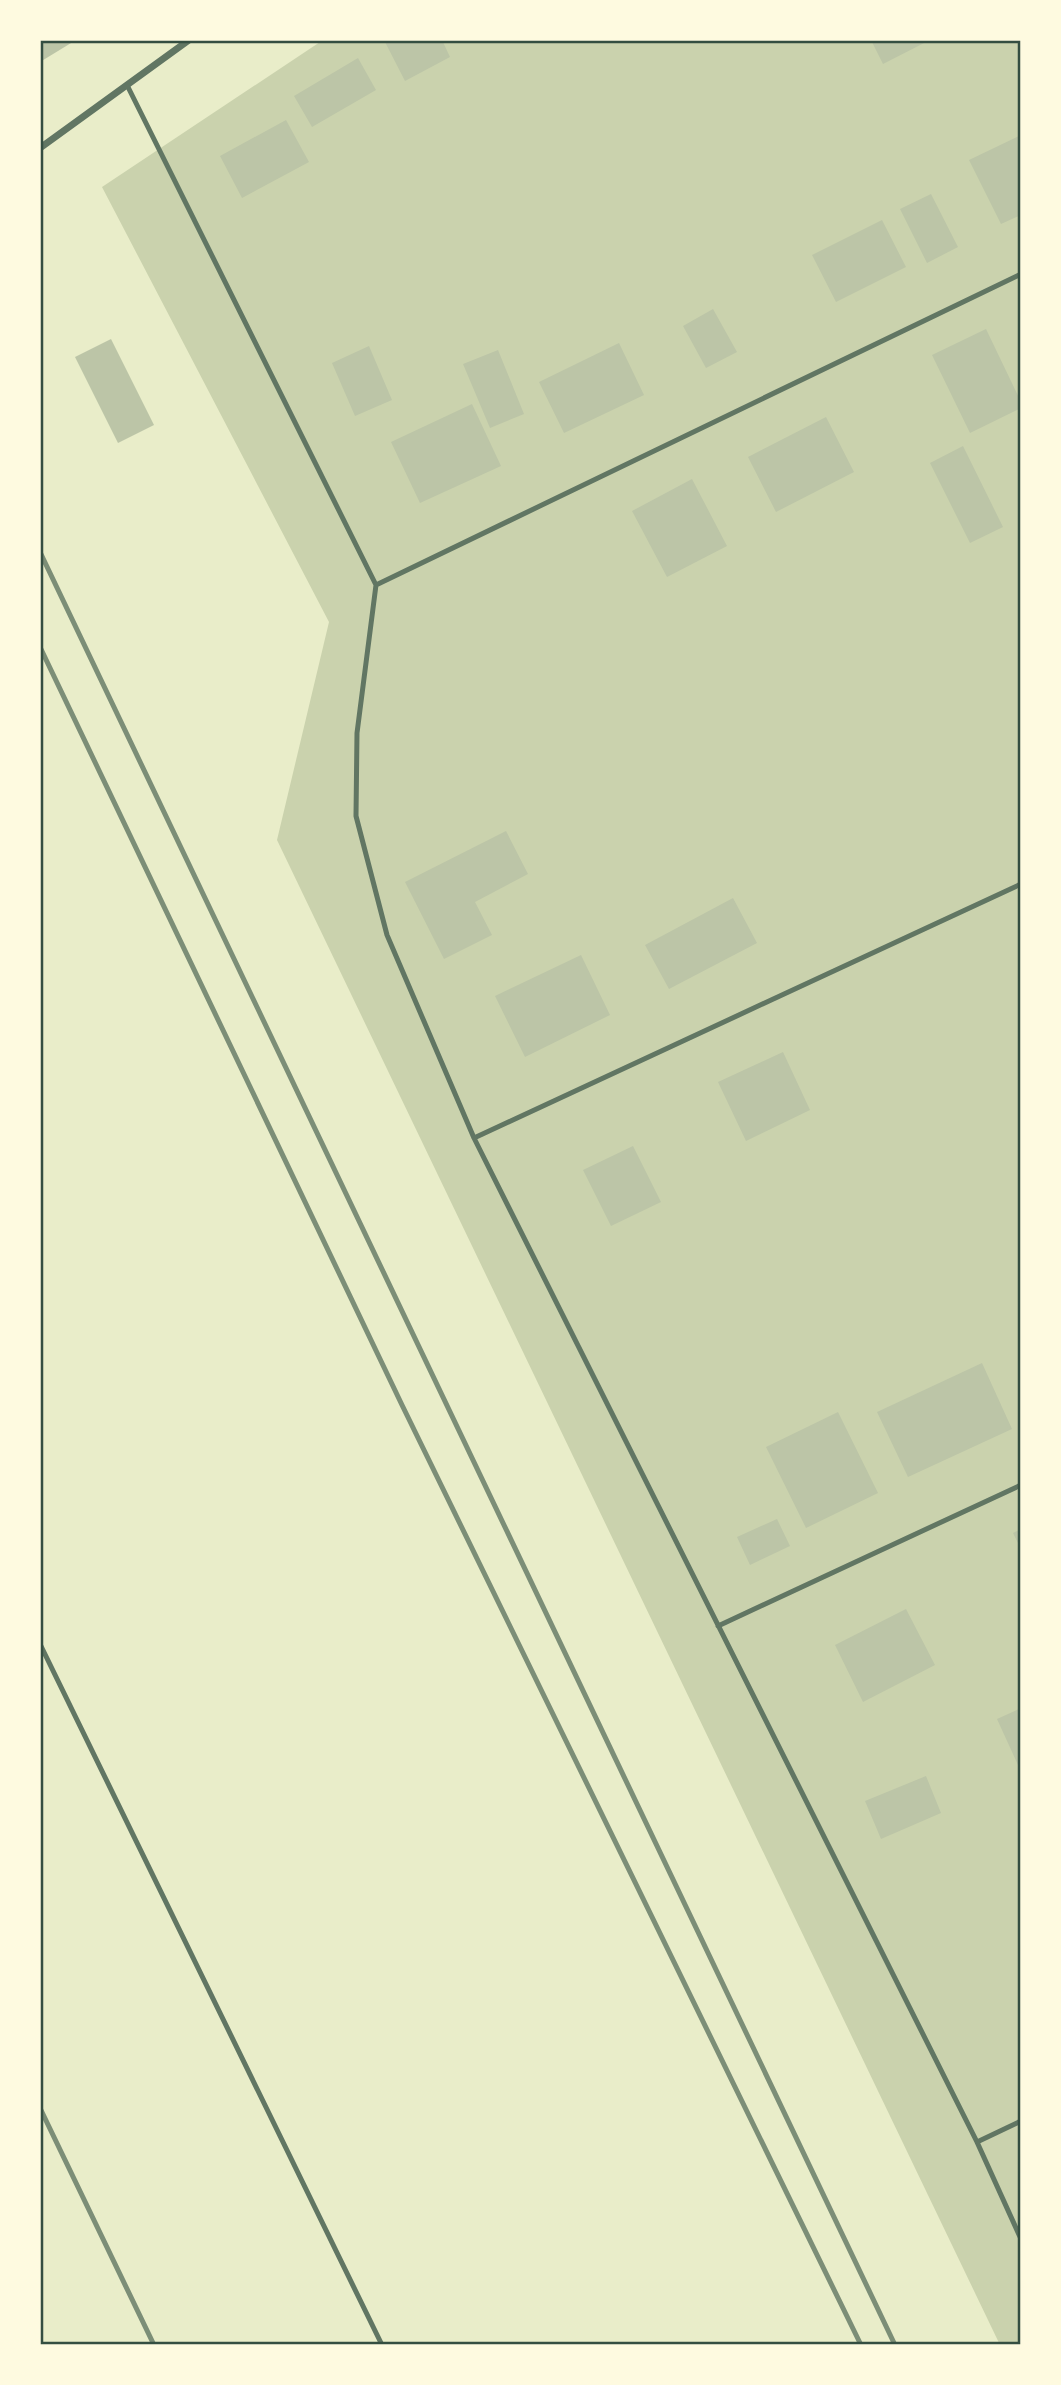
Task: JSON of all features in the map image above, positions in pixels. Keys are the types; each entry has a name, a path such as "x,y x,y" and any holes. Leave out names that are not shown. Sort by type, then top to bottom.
{"street":[{"path":"40,148 190,40"}],"lane":[{"path":"127,85 376,585 357,733 356,816 387,935 474,1138 978,2142 1021,2239"},
{"path":"376,585 1021,274"},
{"path":"474,1138 1021,884"},
{"path":"718,1626 1021,1485"},
{"path":"40,1644 382,2345"},
{"path":"978,2142 1021,2121"}],"green space":[{"path":"323,40 1021,40 1021,2345 1000,2345 277,840 329,622 102,187"}],"building":[{"path":"40,40 76,40 40,62"},
{"path":"442,40 450,57 405,81 385,42"},
{"path":"871,40 930,40 883,64"},
{"path":"358,58 376,90 312,127 294,96"},
{"path":"286,120 309,162 242,198 220,156"},
{"path":"1021,135 1021,215 1001,224 969,160"},
{"path":"931,194 958,247 927,263 900,209"},
{"path":"882,220 906,267 836,302 812,255"},
{"path":"713,309 737,352 706,368 683,326"},
{"path":"986,329 1021,402 1021,408 970,433 932,355"},
{"path":"111,339 154,425 118,443 75,357"},
{"path":"619,343 644,395 564,433 539,382"},
{"path":"369,346 392,400 355,416 332,363"},
{"path":"498,350 524,414 490,428 463,364"},
{"path":"472,404 501,466 420,503 391,442"},
{"path":"826,417 854,472 776,512 748,457"},
{"path":"963,446 1003,527 970,543 930,463"},
{"path":"692,479 727,546 667,577 632,511"},
{"path":"506,831 528,874 475,902 492,935 444,959 405,882"},
{"path":"733,898 757,943 669,989 645,945"},
{"path":"581,955 610,1015 525,1057 495,996"},
{"path":"783,1052 810,1110 746,1141 718,1082"},
{"path":"633,1146 661,1202 611,1226 583,1170"},
{"path":"982,1363 1012,1429 908,1477 877,1412"},
{"path":"838,1412 878,1493 806,1528 766,1447"},
{"path":"777,1519 790,1546 750,1565 737,1537"},
{"path":"1021,1529 1021,1549 1013,1533"},
{"path":"906,1609 935,1665 863,1702 835,1645"},
{"path":"1021,1708 1021,1764 1018,1765 997,1719"},
{"path":"926,1776 941,1813 881,1839 865,1801"}],"railway":[{"path":"40,552 895,2345"},
{"path":"40,647 402,1405 861,2345"},
{"path":"40,2108 154,2345"}]}
